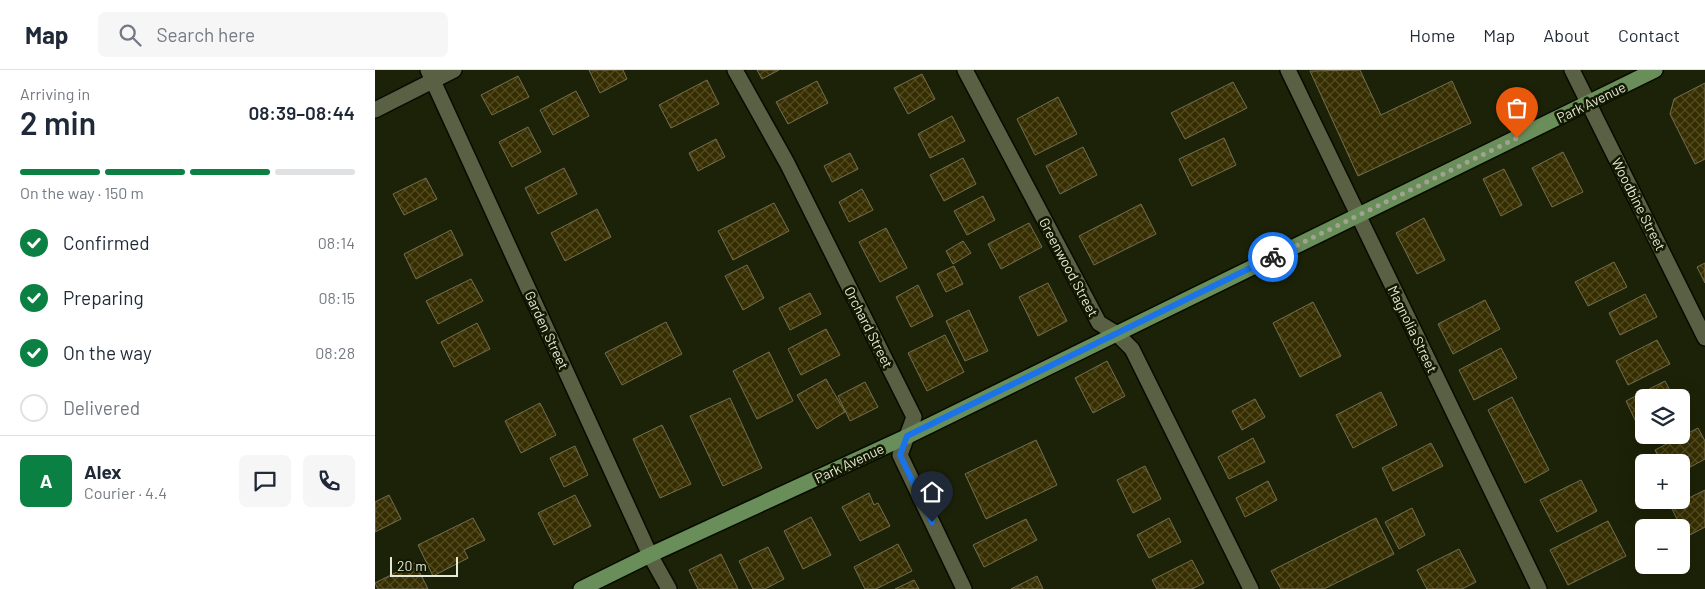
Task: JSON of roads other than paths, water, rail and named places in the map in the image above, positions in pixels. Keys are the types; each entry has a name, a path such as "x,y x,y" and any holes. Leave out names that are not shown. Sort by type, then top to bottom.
{"main road":[{"name":"Park Avenue","path":"581,589 907,436 1655,70"}],"street":[{"path":"375,110 430,75 454,70"},
{"name":"Orchard Street","path":"735,70 787,163 915,417 900,455 964,589"},
{"name":"Greenwood Street","path":"965,70 1099,323 1117,334 1132,349 1251,589"},
{"name":"Magnolia Street","path":"1287,70 1539,589"},
{"name":"Woodbine Street","path":"1572,70 1705,338"},
{"name":"Garden Street","path":"430,75 650,555 669,589"}]}
